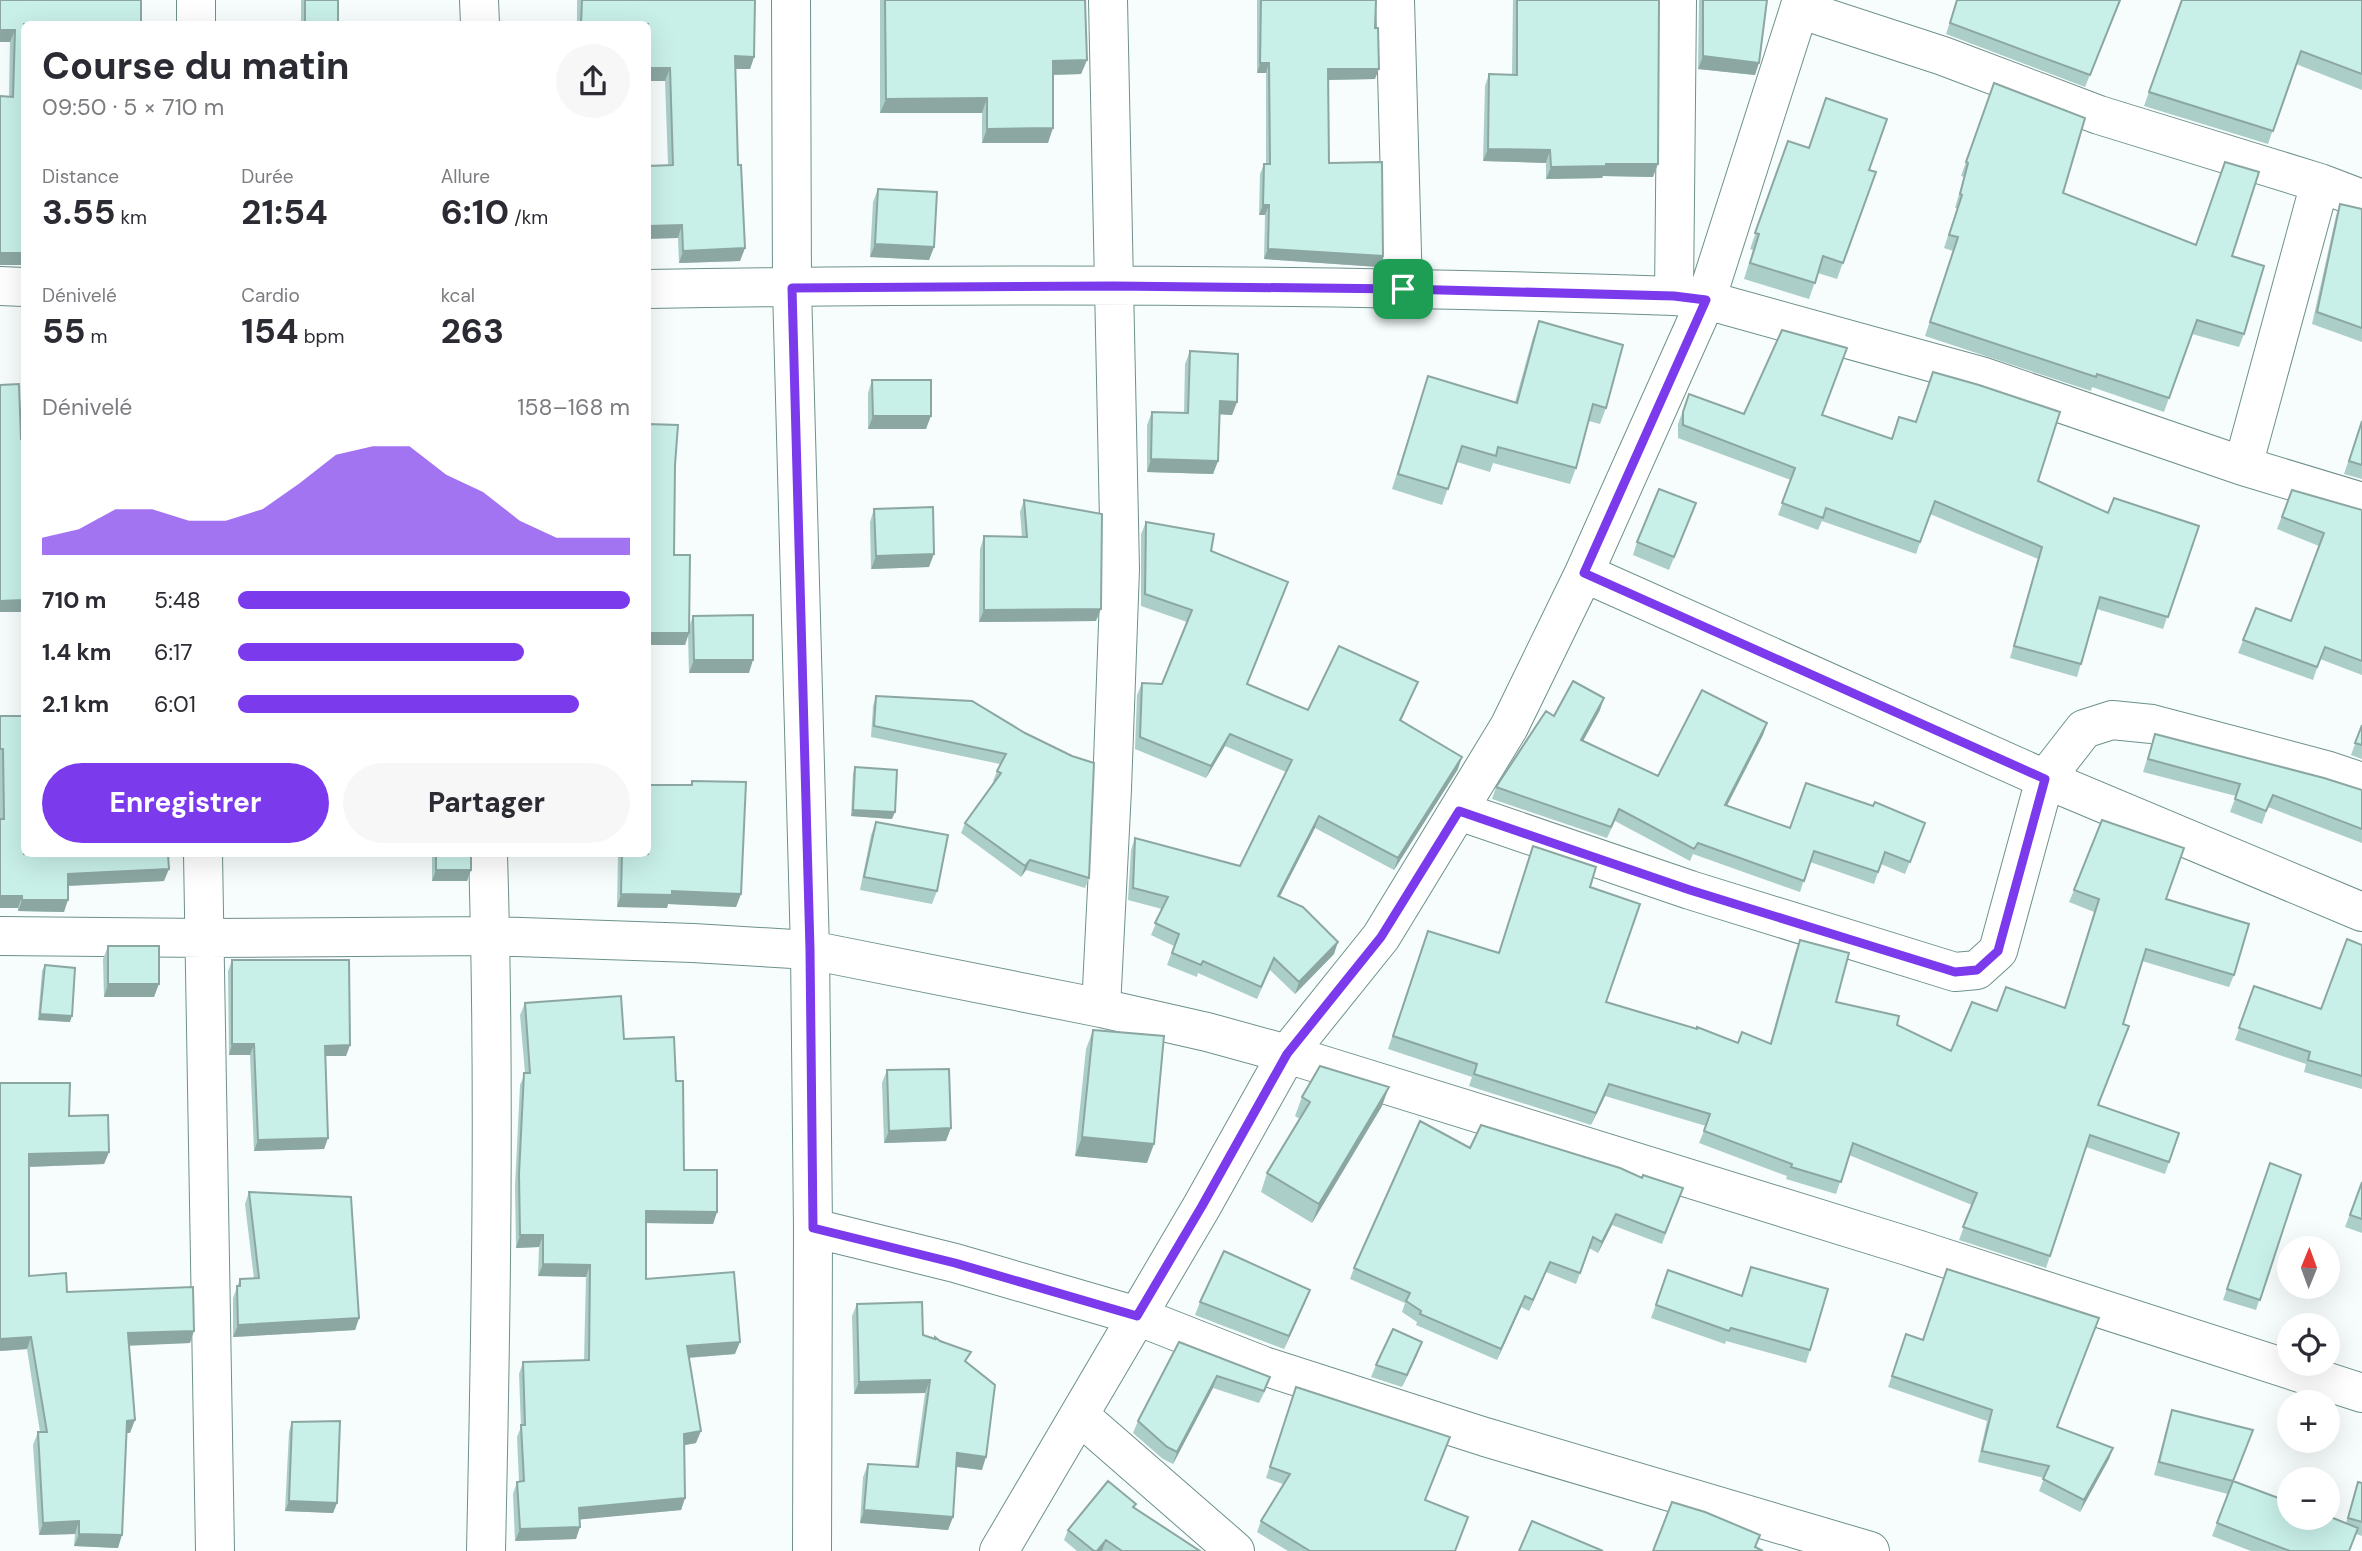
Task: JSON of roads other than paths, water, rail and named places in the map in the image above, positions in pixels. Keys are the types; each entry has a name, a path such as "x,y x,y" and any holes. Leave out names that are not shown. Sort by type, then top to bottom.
{"street":[{"path":"196,0 196,21"},
{"path":"480,0 480,21"},
{"path":"791,0 792,288 810,950 812,1551"},
{"path":"1101,1008 1120,569 1108,0"},
{"path":"1395,0 1403,289"},
{"path":"1677,0 1690,298"},
{"path":"999,1551 1202,1206 1287,1054 1381,937 1509,727 1584,573 1801,4 2099,115 2349,188 2243,466"},
{"path":"0,286 21,287"},
{"path":"651,289 1114,286 1403,289 1690,298 1981,376 2243,466 2362,502"},
{"path":"1584,573 2045,779 2362,912"},
{"path":"1459,811 1690,890 1955,972 1977,970 1998,951 2045,779 2084,729 2112,719 2152,724 2362,782"},
{"path":"203,857 215,1551"},
{"path":"486,1551 492,1263 488,857"},
{"path":"0,936 490,936 810,950 1101,1008 1207,1032 1287,1054 1904,1245 2362,1393"},
{"path":"813,1228 955,1263 1137,1316 1264,1366 1472,1433 1870,1551"},
{"path":"1080,1416 1235,1551"}]}
